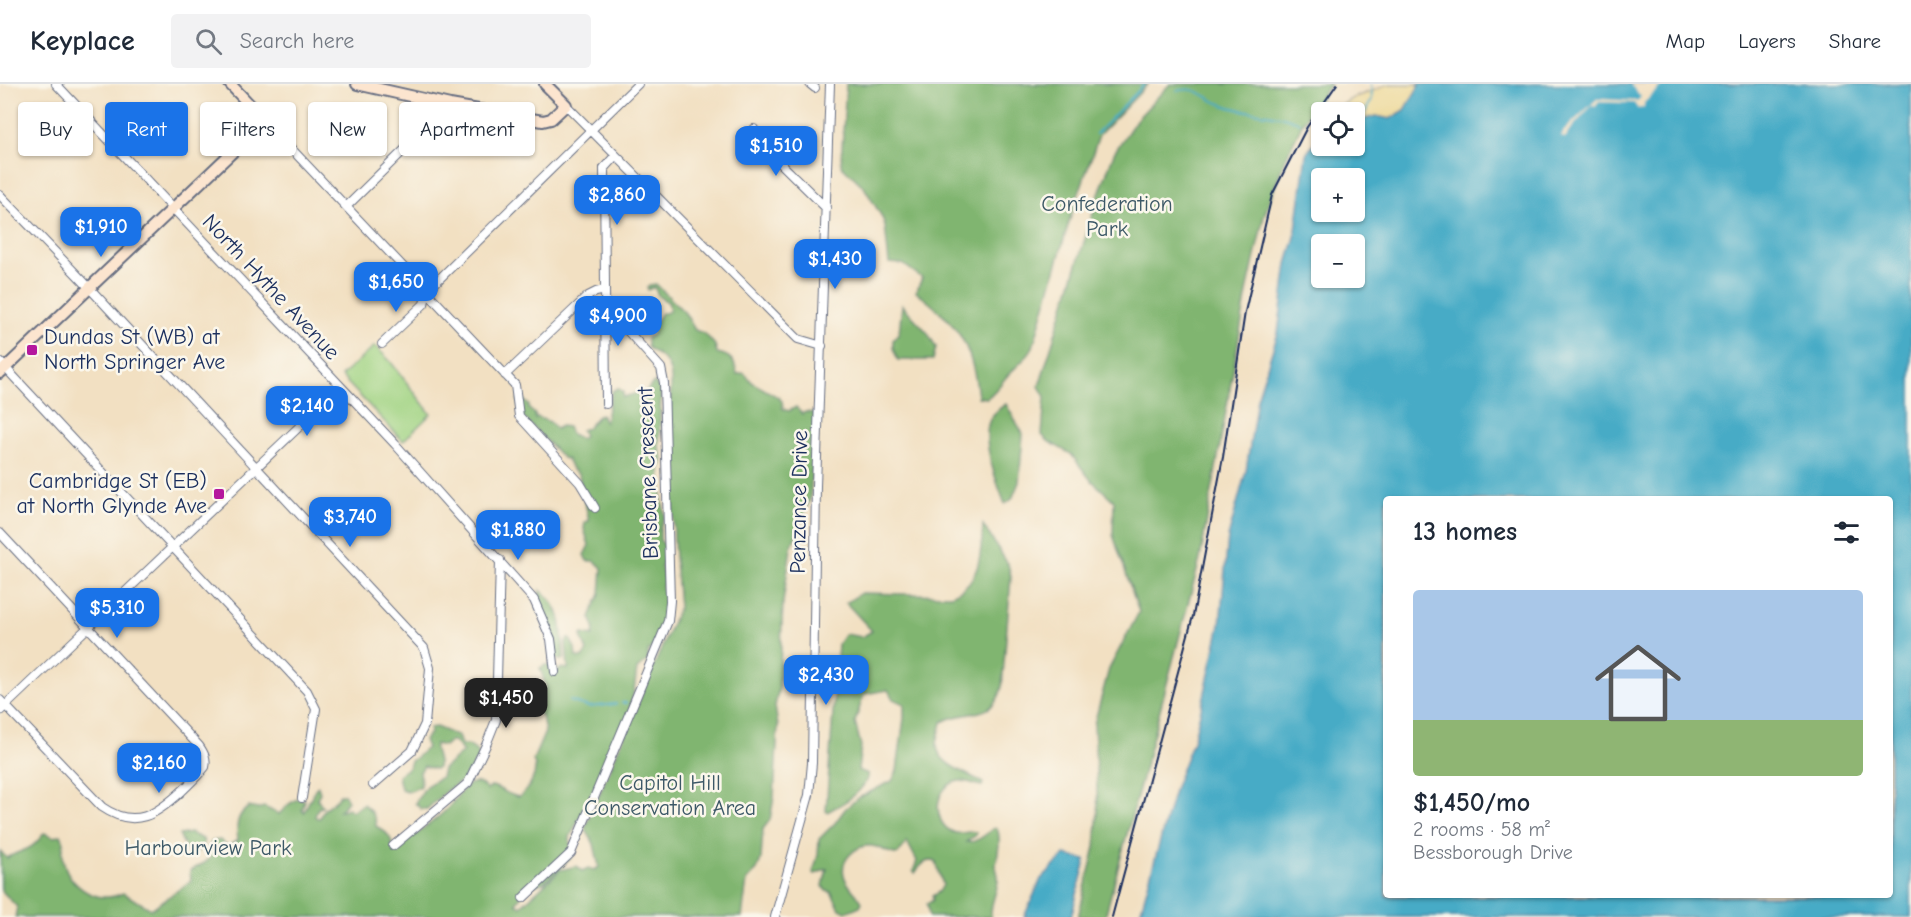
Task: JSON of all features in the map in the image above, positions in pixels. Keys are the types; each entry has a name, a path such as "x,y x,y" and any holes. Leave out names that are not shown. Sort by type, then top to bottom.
{"street":[{"path":"230,84 247,102"},
{"path":"357,84 437,102"},
{"path":"545,84 798,339 822,346"},
{"path":"382,344 424,304 427,291 638,84"},
{"name":"Penzance Drive","path":"775,917 809,795 812,763 816,486 830,84"},
{"name":"North Hythe Avenue","path":"57,85 341,387 534,600 551,639 555,672"},
{"path":"535,120 551,119 566,105"},
{"path":"754,129 759,141 826,208"},
{"path":"296,153 515,386 519,416 580,483 595,508"},
{"path":"347,206 399,155"},
{"path":"228,156 2,368 307,691 316,709 303,798"},
{"path":"606,404 604,168 615,156"},
{"path":"0,195 424,648 430,668 425,724 412,751 373,785"},
{"path":"505,375 588,296 605,290"},
{"name":"Brisbane Crescent","path":"523,898 571,853 668,621 670,601 664,383 661,368 625,328 605,310"},
{"path":"0,532 88,627 199,746 206,762 200,773 157,812 134,818 122,817 107,811 2,705 88,627 341,387"},
{"path":"393,846 468,783 486,746 495,720 500,560"}],"green space":[{"path":"846,84 1148,84 1099,135 1069,222 1033,347 987,398 978,397 972,362 960,336 943,315 916,292 922,278 903,264 889,263 882,217 864,187 841,165"},
{"name":"Confederation Park","path":"1170,84 1330,84 1317,102 1311,102 1311,111 1303,122 1284,162 1264,216 1247,292 1200,559 1105,917 1078,917 1095,847 1098,811 1094,724 1109,669 1139,612 1113,535 1114,501 1090,479 1071,454 1049,442 1042,435 1045,397 1039,386 1099,194 1114,153 1136,120"},
{"name":"Capitol Hill Conservation Area","path":"656,284 685,313 695,330 705,334 715,345 717,353 731,359 737,374 744,373 753,383 778,397 782,401 783,409 789,411 796,407 802,414 814,413 816,447 810,499 791,548 783,602 779,688 775,706 778,726 774,797 770,820 763,829 761,859 757,870 747,880 742,917 15,917 17,907 1,890 0,851 7,858 30,847 44,833 54,837 61,835 64,842 65,866 70,877 78,886 88,893 99,896 111,897 123,893 151,909 191,881 190,871 211,857 207,850 212,841 220,840 228,846 238,840 238,821 249,807 257,809 264,807 279,814 297,799 305,800 302,810 304,812 318,786 320,793 317,798 323,807 318,808 315,816 317,818 320,818 323,810 340,795 345,795 348,801 339,811 348,808 352,811 363,804 372,814 376,826 389,836 395,851 410,836 417,834 443,813 470,784 475,782 481,784 487,790 492,786 519,797 526,790 534,775 533,760 545,732 542,716 533,709 534,705 542,700 542,692 546,687 540,668 550,665 552,674 562,668 568,669 566,643 568,638 575,648 576,657 582,658 587,651 581,636 583,634 593,636 594,627 590,617 600,594 602,568 595,561 587,561 584,555 589,545 584,529 585,522 589,521 579,475 572,469 567,459 563,458 521,415 518,399 522,399 529,405 529,409 535,414 535,419 537,417 550,422 556,429 561,426 568,427 571,434 581,439 584,436 581,430 587,428 598,416 601,415 605,422 612,391 618,388 623,392 623,397 638,393 643,396 655,383 661,391 659,447 663,458 660,469 665,515 660,528 660,540 665,546 666,554 661,567 664,580 662,588 668,601 664,605 664,624 656,643 648,652 648,660 637,669 627,723 570,837 571,858 544,882 527,888 516,903 521,906 560,870 577,866 582,871 599,867 594,844 585,828 679,607 668,435 670,370 666,362 647,347 647,338 653,335 655,322 661,313 670,310 668,302 659,297 654,287 648,290 649,285"},
{"path":"902,305 927,332 936,347 933,360 898,360 893,348 893,340 899,333"},
{"path":"375,346 390,361 431,414 403,441 341,376"},
{"path":"1006,404 1023,434 1019,482 1012,499 1005,504 992,465 987,434 991,419 997,410"},
{"path":"983,525 1008,564 1011,577 1002,687 992,706 978,713 942,722 937,745 942,758 983,783 982,786 962,781 951,784 944,789 938,805 941,821 953,832 976,832 976,835 966,842 977,840 997,828 998,878 991,917 929,917 927,904 933,900 932,896 939,892 943,885 936,862 927,862 915,873 913,871 917,861 907,842 898,854 866,846 855,850 847,858 843,869 844,875 847,883 862,902 860,906 846,912 840,909 831,892 826,891 823,886 827,869 815,874 813,872 818,855 819,839 845,809 858,798 892,781 897,771 904,704 893,699 888,690 864,694 855,722 861,746 858,770 868,774 866,781 852,797 827,812 838,644 845,634 862,637 872,631 846,603 861,593 951,595 961,590 974,575 978,566"},
{"path":"540,590 548,596 558,612 564,659 561,660 556,659 538,604"},
{"path":"436,727 458,736 461,745 468,745 478,752 479,757 462,781 447,790 427,809 421,809 415,803 426,786 441,777 443,769 463,752 454,741 444,746 435,744 438,768 424,766 420,772 421,786 409,791 401,789 398,775 427,748 424,740 430,733 429,728"},
{"path":"190,833 203,839 204,844 197,852 187,850 179,835"}],"sand":[{"path":"1387,84 1420,84 1405,110 1390,119 1376,116 1365,119 1365,102 1347,102"}],"water":[{"path":"1420,84 1911,84 1911,917 1139,917 1175,787 1193,741 1220,625 1228,537 1246,471 1257,399 1278,333 1287,264 1295,237 1306,154 1311,147 1311,156 1365,156 1365,119 1376,116 1390,119 1405,110"},
{"path":"1065,855 1086,860 1071,917 1024,917 1041,879"}],"pier":[{"path":"1630,84 1663,84 1644,103 1644,107 1638,109 1634,103 1599,102 1595,107 1592,105 1568,132 1566,138 1561,137 1564,131 1597,99 1637,101 1641,97"}],"waterway":[{"path":"1096,134 1145,84"},
{"path":"1365,112 1372,100 1371,84"},
{"path":"1177,91 1195,91 1231,107 1291,119 1300,123"},
{"path":"570,701 589,707 616,704"}],"railway":[{"path":"1112,917 1193,616 1223,457 1245,312 1272,195 1307,127 1337,84"}],"place":[{"name":"Dundas St (WB) at North Springer Ave","path":"32,350"},
{"name":"Cambridge St (EB) at North Glynde Ave","path":"219,494"}],"park label":[{"name":"Harbourview Park","path":"208,848"}]}
